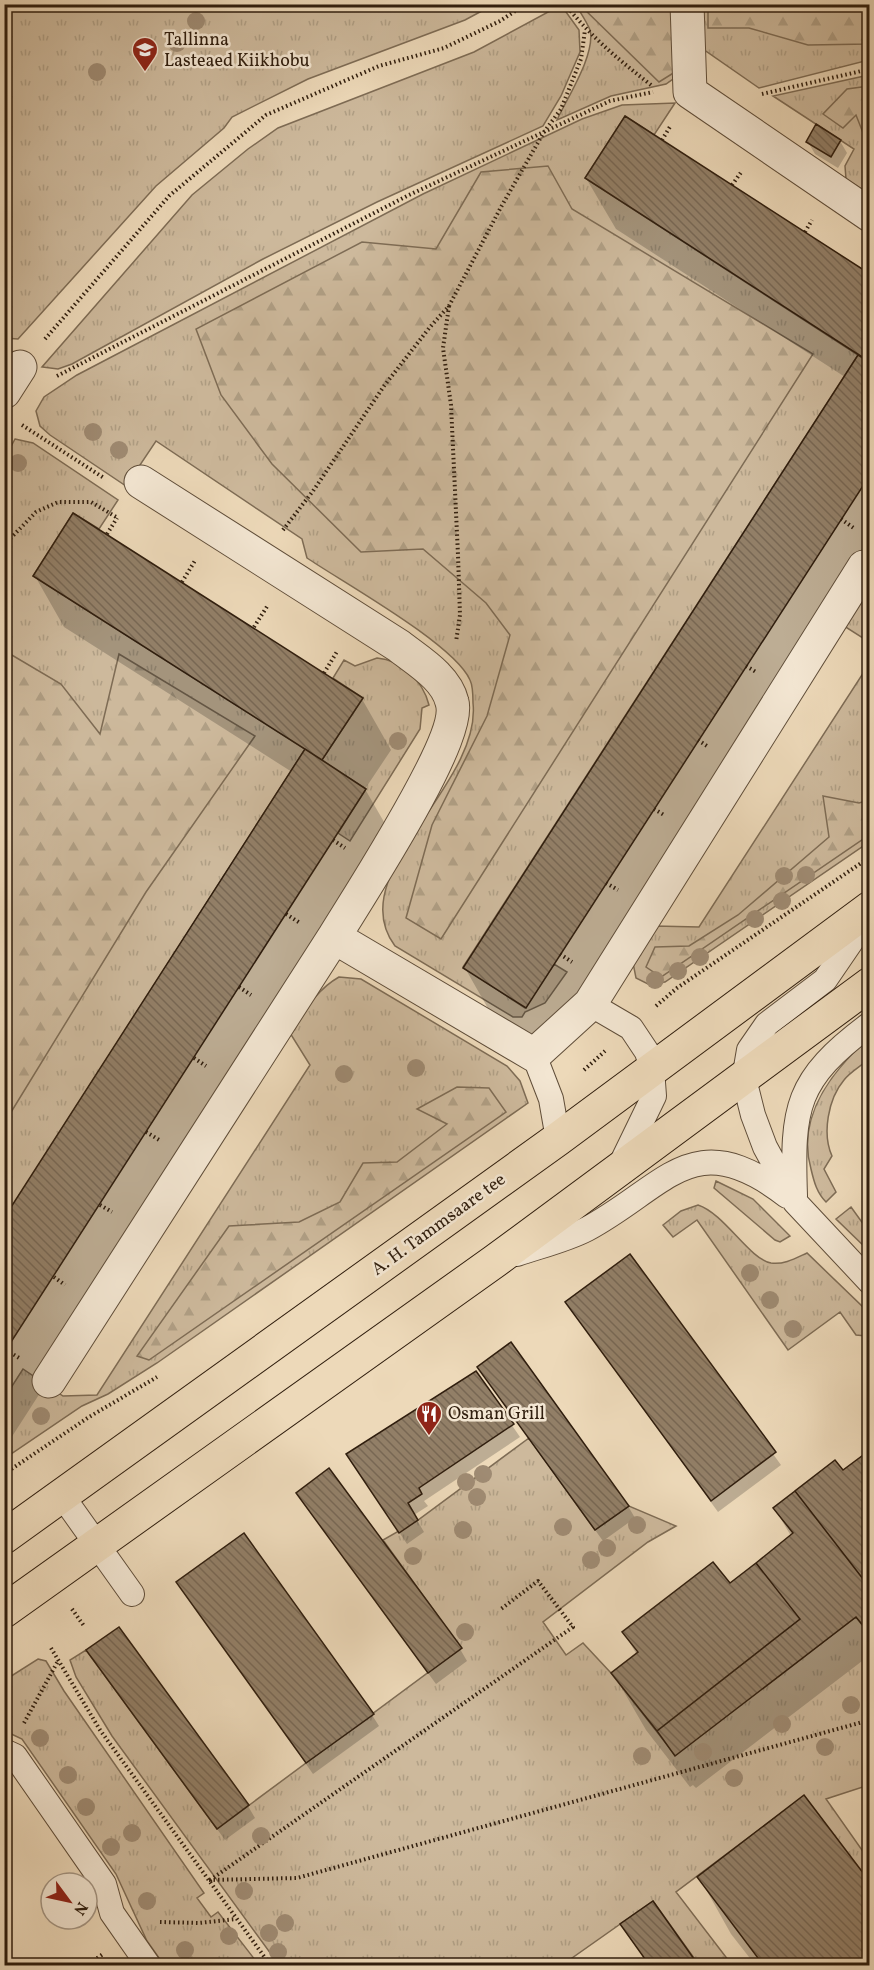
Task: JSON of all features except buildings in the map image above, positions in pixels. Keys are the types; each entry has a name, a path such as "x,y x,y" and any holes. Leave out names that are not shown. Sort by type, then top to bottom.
{"main road":[{"name":"A. H. Tammsaare tee","path":"4,1537 63,1497 558,1139 870,908"},
{"path":"4,1611 495,1261 870,984"}],"street":[{"path":"687,4 690,92 870,214"},
{"path":"49,1382 334,937 426,782 449,731 453,703 433,673 399,646 141,482"},
{"path":"334,937 534,1055 590,1004 868,566"}],"lane":[{"path":"795,1202 765,1147 753,1115 744,1078 749,1050 767,1024 825,980 870,915"},
{"path":"590,1004 631,1028 647,1052 652,1068 654,1096 619,1168"},
{"path":"795,1202 793,1135 804,1094 816,1072 834,1052 870,1024"},
{"path":"534,1055 551,1099 558,1139"},
{"path":"495,1261 586,1230 649,1186 674,1172 697,1164 717,1162 760,1175 795,1202 870,1282"},
{"path":"63,1497 132,1594"},
{"path":"6,1751 15,1756 104,1884 112,1913 149,1965"}],"path":[{"path":"141,482 125,491 13,393 169,196 266,115 379,66 444,48 500,21 526,4"},
{"path":"56,377 409,195 610,101 658,91 613,57 585,30 566,4"},
{"path":"262,560 384,386 449,306 544,132 561,109 585,45 585,30"},
{"path":"760,95 870,69"},
{"path":"662,140 672,123"},
{"path":"732,185 744,169"},
{"path":"804,232 815,216"},
{"path":"449,306 443,348 451,405 458,543 460,615 456,647"},
{"path":"4,545 36,512 57,502 91,502 118,518"},
{"path":"841,519 855,529"},
{"path":"333,840 349,851"},
{"path":"655,1008 677,988 870,857"},
{"path":"606,882 622,892"},
{"path":"286,914 302,924"},
{"path":"560,954 576,964"},
{"path":"239,987 255,997"},
{"path":"583,1071 609,1047"},
{"path":"194,1058 209,1068"},
{"path":"146,1132 162,1141"},
{"path":"100,1205 114,1214"},
{"path":"54,1277 68,1286"},
{"path":"6,1350 21,1359"},
{"path":"209,1880 573,1627 538,1581 501,1609"},
{"path":"72,1609 84,1626"},
{"path":"51,1648 100,1730 271,1965"},
{"path":"6,1751 58,1660"},
{"path":"209,1880 297,1878 870,1720"},
{"path":"126,1933 157,1922 199,1923 236,1919"}],"green space":[{"name":"Tallinna Lasteaed Kiikhobu","path":"4,5 493,5 465,20 308,79 232,117 224,128 156,186 18,339 4,338"},
{"path":"561,5 579,30 580,52 561,96 543,126 377,202 263,259 72,364 58,369 42,367 192,195 248,149 278,128 474,52"},
{"path":"576,5 674,5 673,79 666,84 611,96 557,120 585,63 591,40 589,27"},
{"path":"580,5 673,5 675,72 659,82"},
{"path":"699,5 869,5 869,60 759,88 703,49"},
{"path":"708,5 869,5 869,44 808,45 749,28 708,28"},
{"path":"869,75 869,194 846,179 845,166 854,149 773,96"},
{"path":"870,86 869,148 856,115 843,128 823,114 847,89"},
{"path":"675,103 654,135 625,116 585,178 858,355 463,967 525,1008 554,964 567,972 545,1003 525,1012 522,1017 513,1017 395,946 383,918 386,889 398,859 457,766 470,734 472,688 470,680 460,665 421,632 307,558 302,539 156,441 126,486 50,435 40,426 36,411 44,397 77,375 423,194 582,119 622,105"},
{"path":"548,166 572,209 813,354 441,939 406,918 432,825 487,716 510,635 486,603 423,549 361,552 272,464 221,395 196,329 362,242 436,249 481,172"},
{"path":"15,439 33,443 118,500 99,529 73,513 33,576 305,749 5,1218 4,468 7,454"},
{"path":"869,600 869,642 844,626 859,603"},
{"path":"5,651 61,684 100,734 119,654 255,736 146,892 5,1122"},
{"path":"377,658 395,663 410,673 422,688 429,705 422,708 420,729 350,841 338,833 366,789 322,760 363,698 333,678 344,660 355,666"},
{"path":"869,664 869,842 665,982 648,984 636,978 633,963 655,926 699,927"},
{"path":"823,796 859,803 869,800 869,835 661,977 646,967 655,947 689,946 738,915 829,837"},
{"path":"339,977 361,979 507,1066 520,1081 528,1103 157,1363 108,1394 82,1406 5,1458 5,1397 23,1369 63,1396 97,1395 310,1065 290,1033 317,995"},
{"path":"869,1038 869,1059 852,1072 838,1088 828,1117 827,1138 832,1156 824,1169 836,1192 826,1202 815,1183 808,1150 813,1113 830,1080"},
{"path":"457,1087 489,1088 506,1112 149,1360 137,1356 229,1226 299,1222 340,1202 363,1163 397,1162 447,1124 417,1109"},
{"path":"716,1181 753,1199 790,1236 780,1242 775,1240 714,1188"},
{"path":"698,1205 718,1217 754,1254 763,1260 781,1263 807,1253 865,1309 869,1328 866,1336 856,1335 840,1312 788,1350 697,1220 673,1237 663,1225 681,1211"},
{"path":"851,1207 869,1232 869,1251 836,1219"},
{"path":"529,1438 595,1530 629,1506 676,1526 648,1542 543,1622 566,1655 583,1643 611,1673 675,1755 856,1617 869,1634 869,1785 826,1799 869,1860 869,1864 861,1872 804,1796 676,1892 732,1965 699,1965 653,1901 562,1965 279,1965 112,1736 76,1677 70,1660 86,1650 217,1829 461,1648 383,1540 418,1520"},
{"path":"38,1659 46,1661 64,1691 204,1893 197,1898 211,1917 218,1912 259,1965 164,1965 147,1941 116,1874 22,1739 5,1731 5,1680"}],"place":[{"name":"Tallinna Lasteaed Kiikhobu","path":"145,73"},
{"name":"Osman Grill","path":"429,1437"}]}
